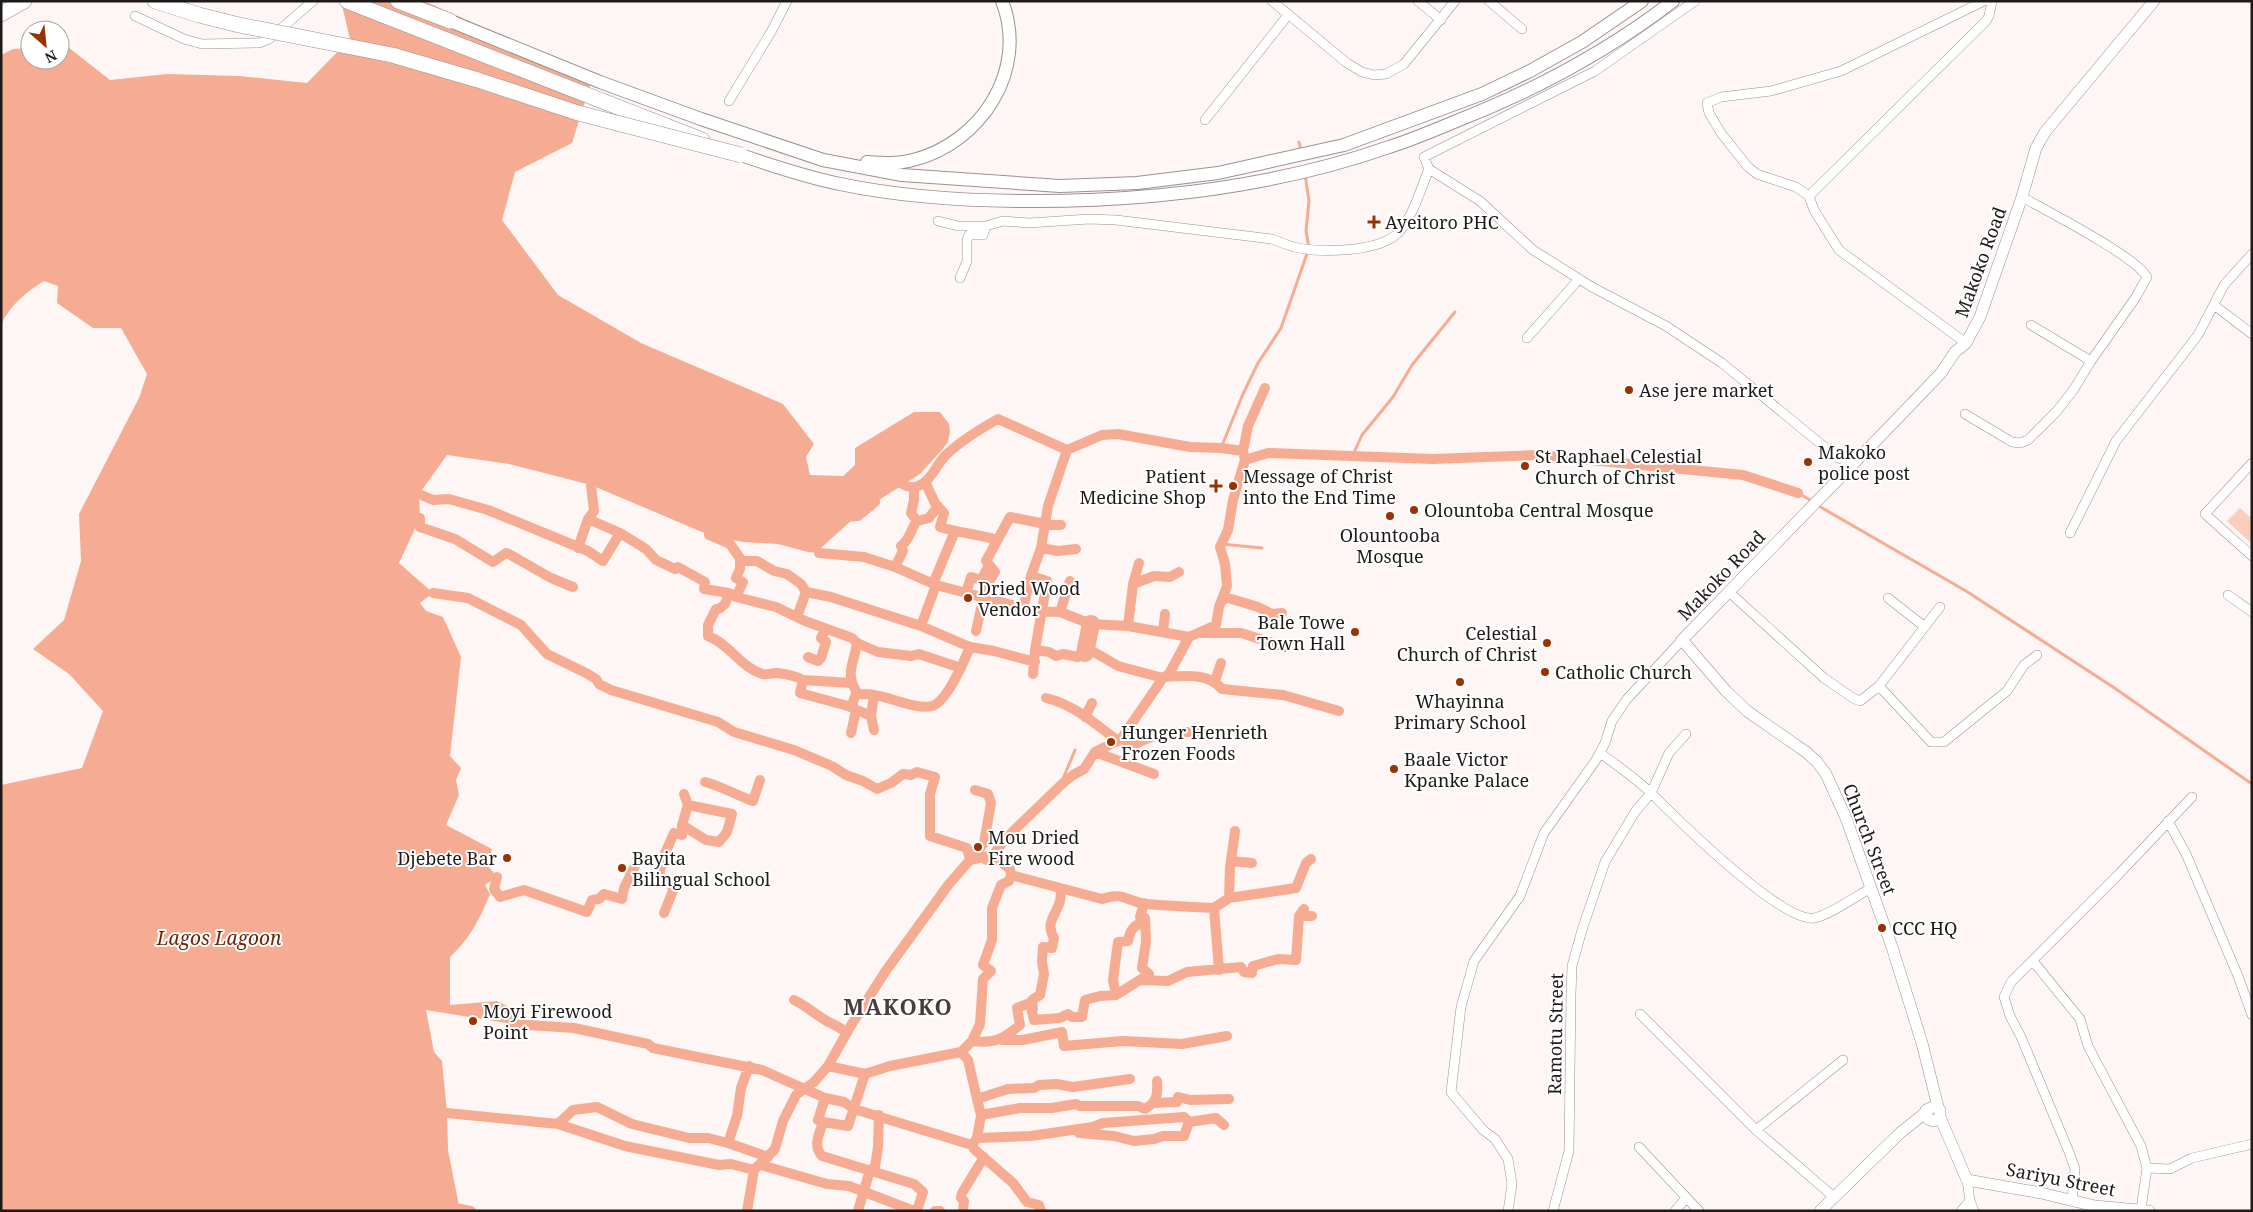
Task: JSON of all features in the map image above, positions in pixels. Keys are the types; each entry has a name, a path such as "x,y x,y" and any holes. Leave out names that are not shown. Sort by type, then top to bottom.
{"highway":[{"path":"1,14 24,1"},
{"path":"155,1 239,26 392,55 478,80 578,113 740,155"},
{"path":"347,1 740,155"},
{"path":"398,1 450,21"},
{"path":"414,1 450,21"}],"main road":[{"path":"823,160 882,163 912,160 948,146 979,122 1000,90 1010,50 1008,17 1002,1"},
{"path":"450,21 600,82 823,160 902,175 1060,186 1136,183 1218,173 1257,166 1344,145 1466,100 1530,71 1582,42 1642,1"},
{"path":"740,155 839,184 958,199 1016,201 1110,199 1190,192 1262,181 1348,160 1390,147 1524,92 1612,43 1673,1"}],"street":[{"path":"135,16 184,39 202,44 259,43 269,39 313,1"},
{"path":"729,101 771,32 787,1"},
{"path":"1272,1 1347,63 1362,72 1374,75 1386,74 1404,64 1455,1"},
{"path":"1418,1 1441,20"},
{"path":"1489,1 1522,29"},
{"path":"1695,1 1595,70 1424,157 1429,168 1480,201 1533,250 1579,279 1666,326 1722,363 1838,458 1852,463"},
{"path":"1966,343 1839,250 1814,210 1809,196 1796,187 1757,174 1748,167 1722,133 1709,113 1706,103 1721,97 1771,92 1841,71 1984,1"},
{"path":"1809,196 1986,21 1992,1"},
{"name":"Makoko Road","path":"1508,1211 1512,1184 1508,1159 1495,1139 1483,1130 1451,1092 1462,1001 1474,961 1520,896 1544,833 1600,752 1612,721 1628,699 1852,463 1915,401 1941,373 1955,352 1966,343 1980,317 2022,197 2036,148 2044,132 2154,1"},
{"path":"1205,120 1288,15"},
{"path":"938,221 958,226 986,226 1003,222 1116,220 1254,236 1314,250 1364,248 1393,238 1406,220 1429,168"},
{"path":"1965,414 2012,442 2020,443 2028,440 2057,411 2074,389 2091,361 2136,297 2147,277 2143,270 2022,197"},
{"path":"960,278 967,261 966,240 969,235 982,235 986,226"},
{"path":"2070,533 2116,441 2198,335 2224,285 2252,254"},
{"path":"1527,338 1579,279"},
{"path":"2214,305 2252,334"},
{"path":"2031,325 2091,361"},
{"path":"2252,463 2205,514 2252,556"},
{"path":"1729,592 1824,678 1853,698 1860,700 1878,686 1940,607"},
{"path":"2228,595 2252,612"},
{"path":"1888,598 1925,627"},
{"name":"Church Street","path":"1682,640 1726,691 1747,711 1817,762 1826,774 1846,818 1871,888 1919,1035 1939,1112 1967,1180"},
{"path":"1878,686 1931,742 1944,742 2007,691 2024,665 2037,654"},
{"name":"Ramotu Street","path":"1554,1211 1569,1151 1571,1122 1569,1024 1572,966 1594,891 1605,862 1631,819 1651,793 1669,753 1686,734"},
{"path":"1600,752 1651,793 1666,810 1750,883 1791,913 1814,918 1871,888"},
{"path":"2072,1200 2075,1169 2070,1152 2021,1037 2010,1016 2004,997 2011,982 2118,876 2192,797"},
{"path":"2168,821 2186,854 2238,976 2252,1015"},
{"path":"2033,961 2080,1019 2088,1046 2141,1146 2147,1168 2145,1210"},
{"path":"1640,1014 1756,1130 1834,1197"},
{"path":"1756,1130 1843,1060"},
{"path":"1820,1211 1900,1133 1931,1106 1939,1112"},
{"path":"2147,1168 2170,1169 2192,1158 2252,1144"},
{"path":"1639,1147 1699,1211"},
{"path":"1967,1180 1970,1201 1974,1211"},
{"name":"Sariyu Street","path":"1967,1180 2095,1206 2145,1210"},
{"path":"1675,1211 1686,1198"},
{"path":"1961,1211 1970,1201"}],"shaded area":[{"path":"2240,508 2252,519 2252,544 2227,521"}],"water":[{"name":"Lagos Lagoon","path":"341,1 424,1 593,76 572,143 515,172 502,220 558,295 641,343 783,404 814,444 806,457 810,475 843,476 855,465 855,448 914,412 940,412 949,424 948,442 920,474 863,510 822,547 819,553 778,544 743,542 709,535 591,485 509,464 447,455 419,494 420,518 399,563 433,593 420,603 426,611 443,617 461,657 450,756 461,768 456,780 459,795 446,825 492,849 488,866 497,877 485,885 490,894 483,911 469,936 450,957 450,1005 497,1001 515,1010 513,1024 426,1010 434,1052 442,1061 448,1150 460,1211 1,1211 1,785 82,768 103,711 69,674 33,649 64,620 81,561 79,514 139,398 147,374 121,328 93,328 57,303 58,286 44,281 19,300 9,311 1,325 1,55 13,49 20,49 20,70 70,70 70,49 110,80 167,74 239,76 307,83 350,39"}],"waterway":[{"path":"1299,142 1301,151"},
{"path":"1221,448 1258,363 1281,328 1309,248 1306,231 1309,201 1305,174"},
{"path":"1352,457 1362,435 1393,397 1412,365 1455,312"},
{"path":"1243,451 1248,426 1265,388"},
{"path":"894,477 902,484 911,487 923,484 943,458 953,449 971,435 998,419 1067,450 1102,435 1118,434 1190,447 1243,451 1245,460 1268,453 1433,459 1539,455 1743,475 1798,493"},
{"path":"1023,608 1031,576 1041,548 1048,506 1067,450"},
{"path":"747,1211 754,1170 775,1149 783,1121 796,1095 814,1082 828,1066 885,972 949,884 970,860 993,855 1007,837 1062,784 1084,769 1095,752 1121,739 1163,678 1169,674 1189,637 1216,625 1219,607 1227,586 1225,564 1220,547 1228,530 1233,500 1245,460"},
{"path":"925,482 935,503 944,513 940,527 997,540"},
{"path":"578,548 588,519 594,511 591,485"},
{"path":"895,567 903,551 901,546 906,541 917,521 911,513 914,487"},
{"path":"1798,493 1812,501"},
{"path":"419,494 433,500 449,499 488,510 588,551 603,561 620,533"},
{"path":"844,517 858,516 875,502 873,495"},
{"path":"1817,505 1966,591 2113,687 2252,784"},
{"path":"917,521 929,518 938,506"},
{"path":"976,631 986,586 995,572 986,561 1010,517 1050,525 1061,525"},
{"path":"420,518 420,527 455,539 493,562 506,553 551,578 573,587"},
{"path":"588,519 620,533 646,549 656,560 675,569 678,567 705,582 704,589 729,593 736,597 776,607 805,621 852,638 857,643 878,652 911,656 919,654 961,668"},
{"path":"933,584 955,531"},
{"path":"709,535 730,544 742,561 757,561 774,571 787,574 801,584 806,592 831,597 921,626 970,647 1035,662"},
{"path":"1221,544 1262,548"},
{"path":"1041,548 1058,551 1076,549"},
{"path":"819,553 864,557 895,567 936,585 1030,611 1060,612 1091,624 1128,626 1189,637"},
{"path":"736,597 743,582 736,578 740,569 740,559"},
{"path":"1133,584 1139,563"},
{"path":"966,593 971,577 981,580 989,565"},
{"path":"1128,626 1133,584 1154,576 1170,577 1179,572"},
{"path":"1031,576 1047,581 1035,650"},
{"path":"1060,612 1070,581"},
{"path":"921,626 936,585"},
{"path":"797,617 806,592"},
{"path":"433,593 468,598 521,625 547,654 586,673 596,679 599,684 611,690 718,722 734,732 794,750 832,766 846,775 863,781 877,789 891,783 903,774 911,775 917,772 935,777 930,794 930,836 967,848 970,860"},
{"path":"729,593 725,604 716,609 708,625 708,636 722,644 754,671 762,674 777,673 791,675 803,680 851,683"},
{"path":"1220,604 1225,597 1258,607 1272,614 1282,613"},
{"path":"1163,632 1165,614"},
{"path":"1085,653 1091,624"},
{"path":"808,657 818,661 821,658 826,642 821,638 826,629"},
{"path":"1202,633 1241,633 1285,647"},
{"path":"851,733 856,710 852,705 855,696 858,694 851,674 857,643"},
{"path":"858,694 870,694 919,706 932,706 938,703 949,689 970,647"},
{"path":"1033,674 1035,650 1049,652 1056,656 1063,654 1078,657 1085,653 1094,652 1118,666 1163,678"},
{"path":"1215,681 1221,663"},
{"path":"1163,677 1203,677 1222,689 1283,695 1339,711"},
{"path":"803,680 800,693 848,706 871,716"},
{"path":"874,695 871,716 874,730"},
{"path":"1046,698 1075,710 1118,741"},
{"path":"1085,717 1092,703"},
{"path":"1121,739 1136,744 1153,737 1172,733 1192,732 1210,736"},
{"path":"1060,786 1075,750"},
{"path":"1095,752 1154,774"},
{"path":"705,782 753,801 760,780"},
{"path":"970,860 984,843 991,803 988,794 975,790"},
{"path":"664,913 674,888 659,875 663,858 674,833 682,835 682,825 706,840 719,842 727,832 732,814 688,805 684,794"},
{"path":"682,825 688,805"},
{"path":"1229,898 1230,868 1235,831"},
{"path":"986,860 996,859 1010,869 1011,875 1102,899 1116,896 1147,904 1214,908 1219,970"},
{"path":"1214,908 1229,898 1296,888 1306,863 1311,859"},
{"path":"1231,861 1252,863"},
{"path":"497,877 494,889 500,897 524,890 587,912 592,900 599,899 604,894 622,899 624,888 635,866"},
{"path":"972,1041 980,1024 983,979 991,971 983,965 992,940 992,908 1001,885 1009,881 1011,875"},
{"path":"1033,1009 1032,1000 1040,995 1044,974 1042,962 1043,947 1052,948 1054,938 1051,925 1061,896 1060,888"},
{"path":"1116,995 1113,980 1118,942 1128,941 1132,929 1143,923 1140,917 1144,903"},
{"path":"828,1066 865,1074 890,1066 961,1052 972,1041 993,1041 1009,1034 1020,1025 1017,1008 1030,1003 1034,1020 1060,1018 1068,1014 1072,1017 1082,1017 1085,1000 1100,996 1116,995 1140,980 1168,981 1187,972 1241,967 1244,972 1252,973 1253,966 1278,959 1296,960 1299,916 1304,909"},
{"path":"1299,916 1312,916"},
{"path":"1140,980 1149,974 1142,968 1146,942 1145,918"},
{"path":"794,1000 847,1033"},
{"path":"513,1024 574,1028 648,1044 653,1048 762,1070 825,1098 844,1102 854,1109 972,1145 974,1149 1013,1183 1027,1202 1039,1205 1041,1211"},
{"path":"1002,1040 1023,1040 1062,1032 1064,1046 1123,1041 1182,1044 1227,1036"},
{"path":"961,1052 968,1060 977,1099"},
{"path":"728,1143 737,1116 741,1088 749,1066"},
{"path":"823,1122 848,1126 865,1074"},
{"path":"981,1115 977,1099 1008,1089 1034,1088 1039,1085 1056,1084 1073,1087 1130,1079"},
{"path":"977,1138 981,1115 1020,1108 1052,1108 1076,1104 1080,1106 1138,1106 1145,1109 1156,1098 1157,1081"},
{"path":"1154,1103 1177,1102 1178,1097 1190,1100 1229,1099"},
{"path":"825,1098 818,1120 823,1122 817,1143 822,1156 914,1184 923,1192 917,1211"},
{"path":"558,1124 573,1110 597,1107 632,1124 689,1138 708,1138 768,1157"},
{"path":"447,1113 558,1124 625,1146 719,1165 731,1164 754,1170"},
{"path":"858,1211 870,1170 875,1167 879,1115"},
{"path":"972,1145 977,1138 1031,1136 1093,1127 1103,1123 1184,1117 1189,1122 1216,1118 1224,1125"},
{"path":"1079,1133 1114,1136 1134,1141 1163,1136 1184,1136 1189,1122"},
{"path":"963,1211 964,1201 961,1198 962,1193 984,1157"},
{"path":"761,1165 827,1184 849,1186 914,1211"},
{"path":"460,1209 471,1211"},
{"path":"935,1211 940,1211"}],"place":[{"name":"Ayeitoro PHC","path":"1374,222"},
{"name":"Ase jere market","path":"1629,390"},
{"name":"Makoko police post","path":"1808,462"},
{"name":"St Raphael Celestial Church of Christ","path":"1525,466"},
{"name":"Patient Medicine Shop","path":"1216,486"},
{"name":"Message of Christ into the End Time","path":"1233,486"},
{"name":"Olountoba Central Mosque","path":"1414,510"},
{"name":"Olountooba Mosque","path":"1390,516"},
{"name":"Dried Wood Vendor","path":"968,598"},
{"name":"Bale Towe Town Hall","path":"1355,632"},
{"name":"Celestial Church of Christ","path":"1547,643"},
{"name":"Catholic Church","path":"1545,672"},
{"name":"Whayinna Primary School","path":"1460,682"},
{"name":"Hunger Henrieth Frozen Foods","path":"1111,742"},
{"name":"Baale Victor Kpanke Palace","path":"1394,769"},
{"name":"Mou Dried Fire wood","path":"978,847"},
{"name":"Djebete Bar","path":"507,858"},
{"name":"Bayita Bilingual School","path":"622,868"},
{"name":"CCC HQ","path":"1882,928"},
{"name":"Moyi Firewood Point","path":"473,1021"}],"district":[{"name":"MAKOKO","path":"898,1006"}]}
